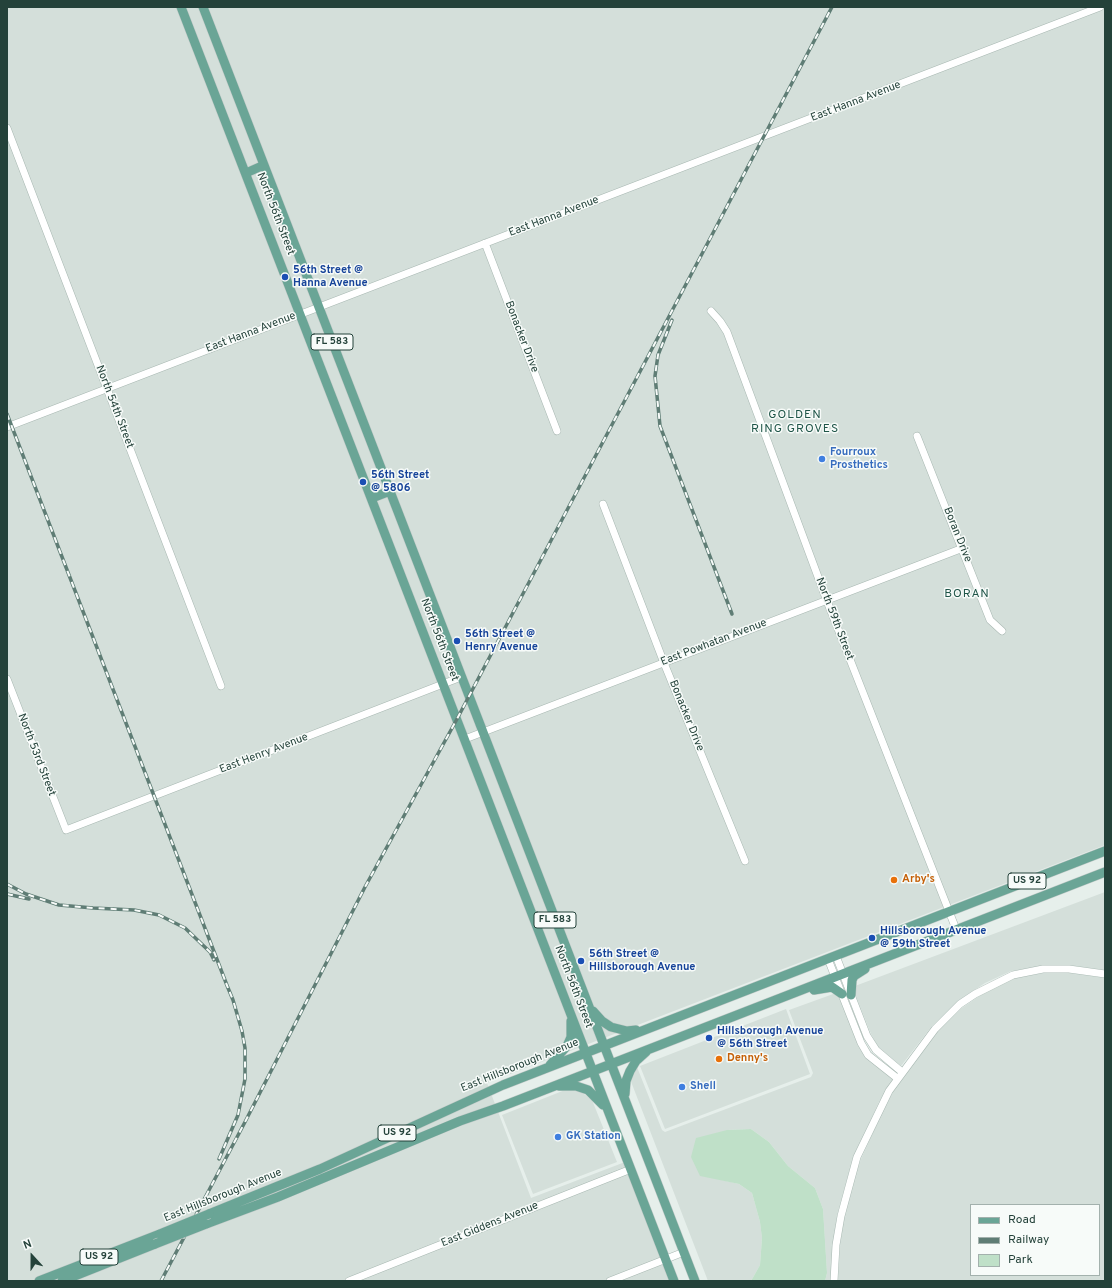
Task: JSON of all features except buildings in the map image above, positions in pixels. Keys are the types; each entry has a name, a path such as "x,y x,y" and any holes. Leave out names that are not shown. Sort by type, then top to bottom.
{"main road":[{"name":"North 56th Street","path":"181,7 674,1281"},
{"name":"North 56th Street","path":"203,7 695,1281"},
{"path":"246,172 264,165"},
{"path":"372,498 390,491"},
{"name":"East Hillsborough Avenue","path":"39,1281 301,1178 470,1099 604,1045 1105,852"},
{"name":"East Hillsborough Avenue","path":"62,1281 278,1197 460,1121 554,1086 1105,872"},
{"path":"787,995 824,987 832,987 847,994 854,976 873,965 881,958"},
{"path":"589,1007 602,1021 611,1027 627,1031 643,1030"},
{"path":"548,1068 567,1046 571,1037 571,1015"},
{"path":"625,1100 626,1081 630,1071 636,1061 652,1048"},
{"path":"554,1086 576,1086 588,1090 596,1096 608,1111"}],"street":[{"name":"East Hanna Avenue","path":"7,427 1100,7"},
{"name":"North 54th Street","path":"7,128 221,686"},
{"name":"Bonacker Drive","path":"485,243 557,431"},
{"name":"North 59th Street","path":"711,311 727,332 827,601 956,929"},
{"name":"Boran Drive","path":"917,436 963,548 990,620 1002,631"},
{"name":"Bonacker Drive","path":"603,504 664,663 745,861"},
{"name":"East Powhatan Avenue","path":"465,739 963,548"},
{"name":"East Henry Avenue","path":"66,830 461,677"},
{"name":"North 53rd Street","path":"7,679 66,830"},
{"path":"832,957 847,994 867,1036 876,1050 902,1072"},
{"path":"834,1281 836,1245 841,1216 857,1157 882,1104 898,1078 945,1017 974,994 997,981 1013,975 1043,969 1069,969 1105,974"},
{"path":"847,994 861,1043 868,1055 898,1078"},
{"name":"East Giddens Avenue","path":"349,1281 631,1169"},
{"path":"610,1281 684,1252"}],"shaded area":[{"path":"7,7 1105,7 1105,845 487,1083 531,1198 625,1162 670,1281 7,1281"},
{"path":"1105,892 1105,970 1068,965 1043,966 1011,971 985,983 958,1001 932,1026 901,1066 878,1047 871,1034 855,994 855,986"},
{"path":"1044,973 1069,973 1105,978 1105,1281 838,1281 840,1246 844,1217 854,1178 885,1106 900,1080 938,1031 962,1008 988,990 1014,978"},
{"path":"836,993 840,996 858,1044 893,1079 879,1102 854,1156 837,1215 833,1244 831,1281 825,1281 827,1273 823,1209 815,1188 788,1166 769,1142 751,1129 727,1130 722,1180 739,1184 752,1193 760,1222 762,1238 760,1265 751,1281 708,1281 630,1079 637,1067 662,1130 665,1132 811,1077 813,1073 789,1010"},
{"path":"786,1009 810,1074 665,1129 640,1066"},
{"path":"565,1090 580,1091 592,1100 617,1162 533,1194 502,1115"}],"green space":[{"path":"751,1129 769,1142 788,1166 815,1188 823,1209 827,1273 825,1281 751,1281 760,1265 762,1238 760,1222 752,1193 739,1184 700,1176 691,1157 696,1138 727,1130"}],"railway":[{"path":"161,1281 245,1122 365,887 457,719 832,7"},
{"path":"672,320 658,355 655,376 660,426 732,614"},
{"path":"7,414 228,988"},
{"path":"7,884 26,894 59,905 134,910 159,915 185,928 210,952 214,960"},
{"path":"7,894 29,899"},
{"path":"219,1159 238,1115 245,1079 245,1048 242,1031 233,1000 226,983"}],"place":[{"name":"56th Street @ Hanna Avenue","path":"285,277"},
{"name":"Fourroux Prosthetics","path":"822,459"},
{"name":"56th Street @ 5806","path":"363,482"},
{"name":"56th Street @ Henry Avenue","path":"457,641"},
{"name":"Arby's","path":"894,880"},
{"name":"Hillsborough Avenue @ 59th Street","path":"872,938"},
{"name":"56th Street @ Hillsborough Avenue","path":"581,961"},
{"name":"Hillsborough Avenue @ 56th Street","path":"709,1038"},
{"name":"Denny's","path":"719,1059"},
{"name":"Shell","path":"682,1087"},
{"name":"GK Station","path":"558,1137"}],"district":[{"name":"GOLDEN RING GROVES","path":"795,423"},
{"name":"BORAN","path":"967,595"}]}
